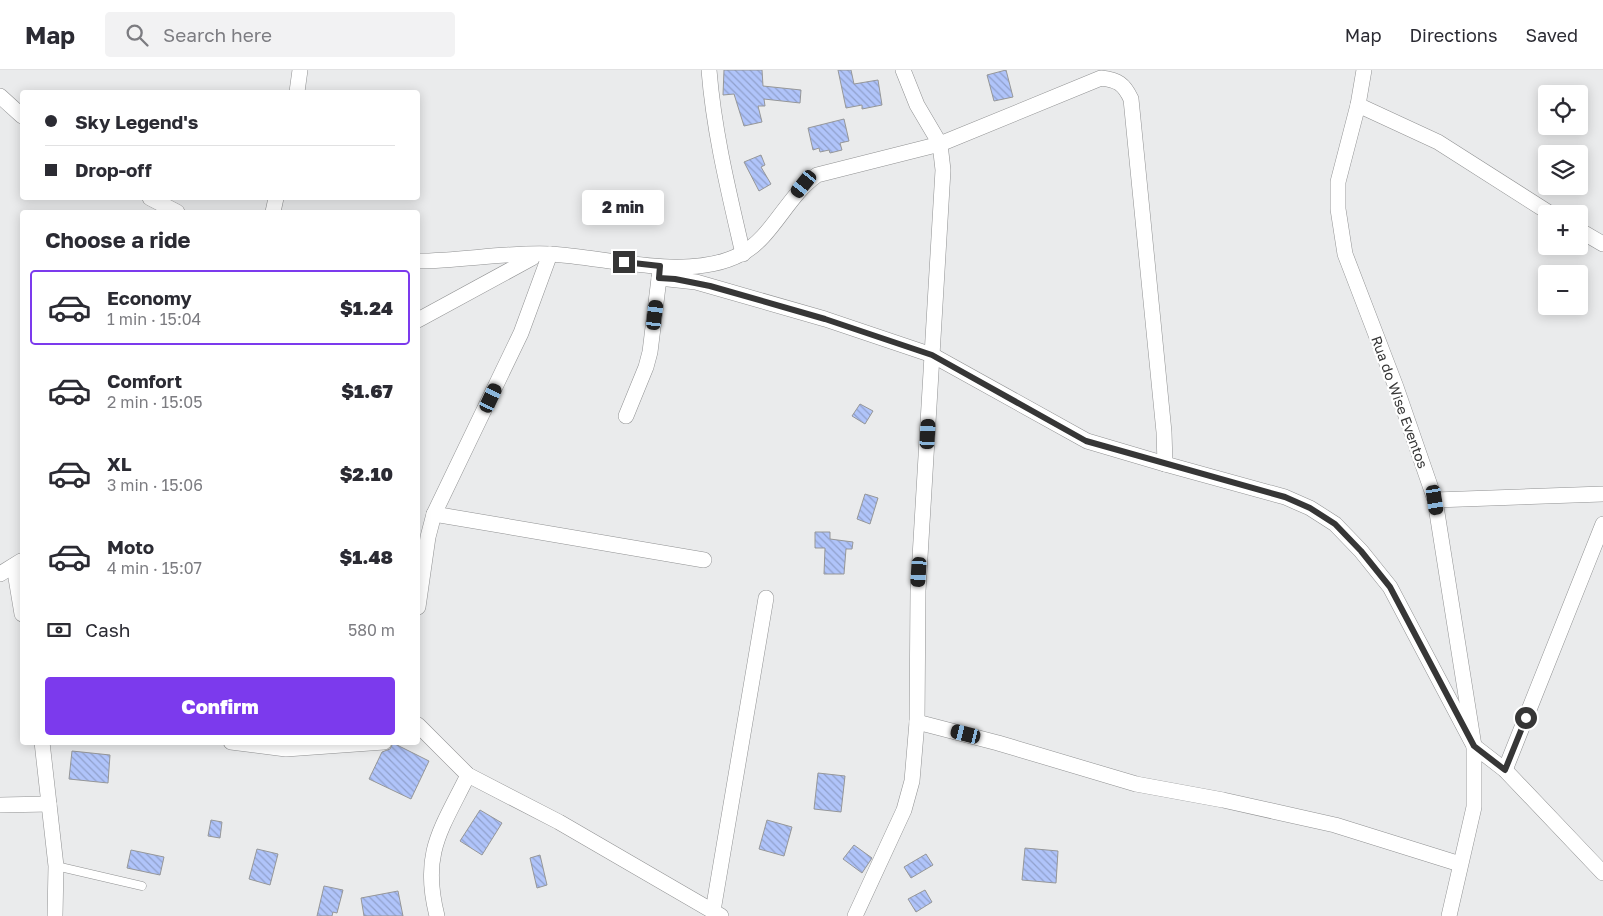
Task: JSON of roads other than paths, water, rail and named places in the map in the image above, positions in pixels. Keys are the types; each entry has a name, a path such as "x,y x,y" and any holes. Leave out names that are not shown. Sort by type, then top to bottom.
{"street":[{"path":"296,90 300,70"},
{"path":"709,70 712,110 719,149 743,254"},
{"path":"855,916 904,810 912,781 917,722 918,591 943,170 940,144 917,105 903,70"},
{"name":"Rua do Wise Eventos","path":"1364,70 1358,105 1338,182 1338,209 1345,254 1396,388 1435,500 1474,746 1474,807 1449,916"},
{"path":"660,272 696,267 743,254 758,242 804,184 817,175 940,144 1101,78 1114,80 1125,86 1131,99 1164,432 1165,464"},
{"path":"0,96 20,114"},
{"path":"1358,105 1438,142 1538,206"},
{"path":"154,200 173,210"},
{"path":"1588,235 1603,244"},
{"path":"420,319 544,254"},
{"path":"420,592 428,537 434,514 521,333 544,254"},
{"path":"420,261 544,254 660,272 825,319 932,355 1086,441 1285,497 1310,508 1335,524 1361,551 1390,587 1474,746 1505,770 1603,873"},
{"path":"626,416 646,368 650,352 660,272"},
{"path":"1435,500 1603,494"},
{"path":"434,514 704,560"},
{"path":"1505,770 1603,526"},
{"path":"0,574 18,563 20,588"},
{"path":"424,740 468,775 559,822 717,913 766,598"},
{"path":"917,722 998,743 1136,784 1223,800 1335,825 1460,864"},
{"path":"42,745 56,866 55,916"},
{"path":"255,745 286,749 342,745"},
{"path":"437,916 431,893 430,869 434,845 468,775"},
{"path":"0,805 49,804"}],"lane":[{"path":"56,866 142,886"}]}
